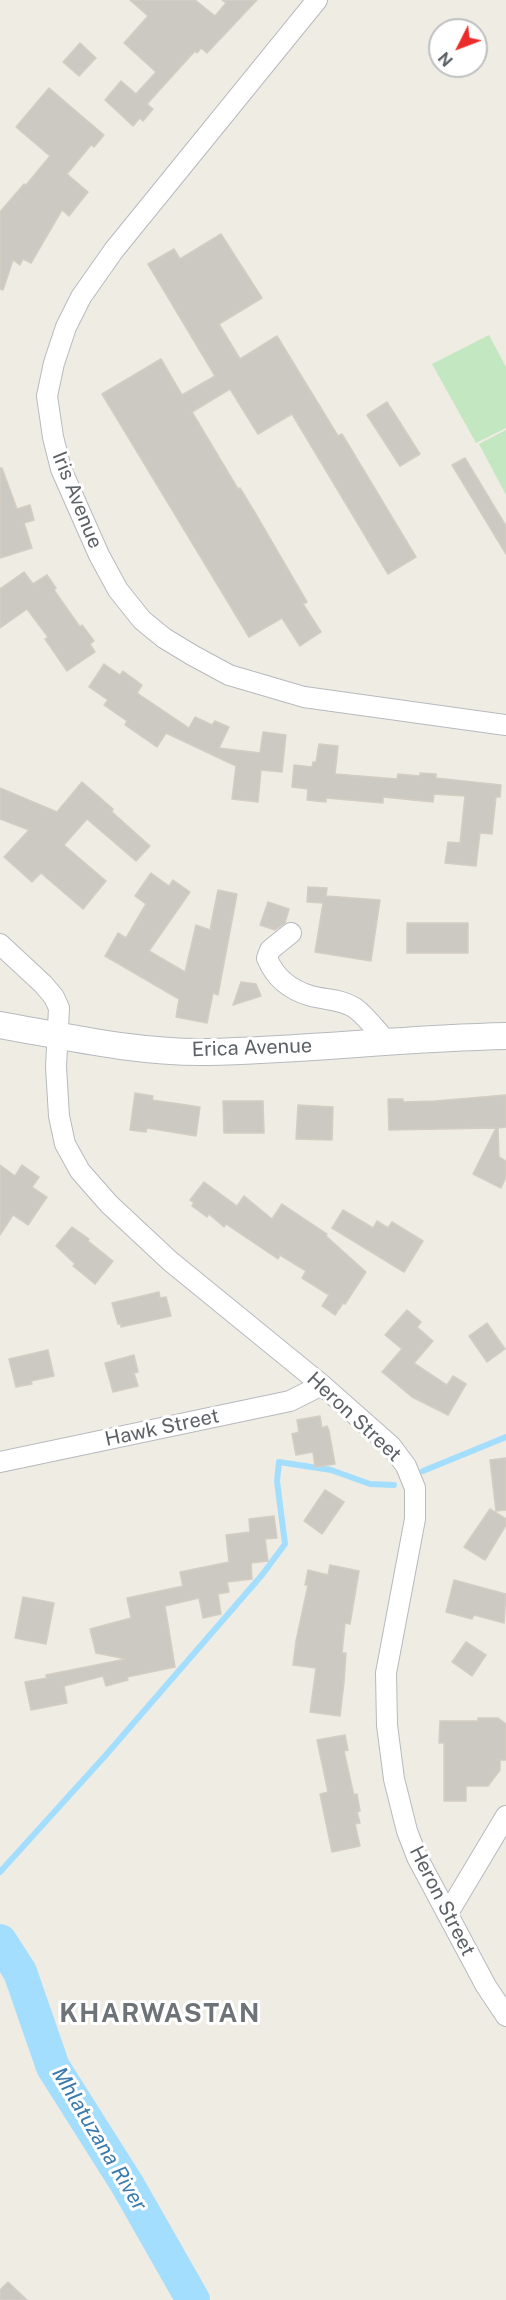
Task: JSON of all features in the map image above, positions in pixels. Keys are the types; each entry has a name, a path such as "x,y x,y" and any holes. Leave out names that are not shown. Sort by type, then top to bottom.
{"street":[{"name":"Iris Avenue","path":"317,0 121,240 81,297 66,327 54,363 47,396 53,437 61,469 99,555 118,590 142,620 192,656 229,675 304,697 506,725"},
{"path":"291,933 270,950 267,958 279,978 296,990 312,997 326,998 355,1009 387,1042"},
{"name":"Heron Street","path":"0,944 54,997 59,1008 56,1067 59,1116 65,1144 80,1171 109,1204 170,1261 322,1385 391,1446 406,1466 415,1488 415,1519 386,1672 387,1725 394,1779 407,1831 417,1857 486,1986 506,2016"},
{"name":"Erica Avenue","path":"0,1025 95,1042 205,1052 506,1036"},
{"name":"Hawk Street","path":"0,1462 290,1401 322,1385"},
{"path":"448,1913 506,1816"}],"green space":[{"path":"489,335 506,367 506,428 476,443 432,364"},
{"path":"506,430 506,495 479,444"}],"building":[{"path":"130,0 195,0 215,16 226,3 222,0 257,0 207,53 201,48 197,53 195,51 147,104 153,109 143,121 140,118 133,126 105,100 121,81 136,94 156,72 124,43 148,16"},
{"path":"80,43 96,58 79,76 63,62"},
{"path":"49,88 104,135 94,147 91,145 67,174 88,192 69,216 62,210 31,263 23,259 20,265 13,260 3,290 0,289 0,212 50,156 16,127"},
{"path":"221,234 262,298 219,324 240,359 277,336 338,436 342,434 416,557 388,574 292,414 258,434 230,389 192,412 238,489 240,488 254,511 307,602 303,604 321,632 300,646 282,618 249,637 102,394 161,359 182,395 215,376 148,264 174,249 180,259"},
{"path":"387,402 420,454 400,466 367,415"},
{"path":"465,458 506,526 506,554 452,465"},
{"path":"0,468 2,468 17,509 30,505 34,520 24,523 32,548 0,558"},
{"path":"24,572 33,584 47,575 56,588 54,590 80,627 82,625 94,641 90,644 95,652 67,671 45,639 48,637 27,609 0,628 0,589"},
{"path":"104,664 120,675 123,671 142,685 137,693 189,728 195,717 212,725 215,721 229,727 219,748 260,753 263,732 286,735 282,772 261,770 258,802 232,799 236,766 166,733 157,747 125,725 127,721 104,705 108,700 89,687"},
{"path":"319,744 338,746 335,774 397,779 398,774 420,776 420,773 436,774 436,778 501,785 500,797 496,797 492,834 480,833 476,866 445,863 448,842 460,843 465,796 434,794 433,802 383,797 383,803 326,798 326,802 307,800 308,789 292,787 294,765 312,767 313,762 316,762"},
{"path":"82,782 150,846 136,861 87,819 64,845 106,881 83,909 41,873 32,882 4,857 29,830 0,819 0,788 57,812"},
{"path":"151,873 169,886 173,880 190,892 149,951 185,972 196,925 210,930 218,890 237,894 218,995 213,993 207,1023 176,1017 179,999 105,956 118,933 126,938 146,904 135,896"},
{"path":"308,887 327,888 326,896 380,900 371,961 315,952 323,903 307,902"},
{"path":"268,902 289,909 285,923 275,930 260,925"},
{"path":"407,923 468,923 468,953 407,953"},
{"path":"241,982 256,984 261,996 233,1005"},
{"path":"135,1093 153,1096 152,1100 200,1107 196,1136 147,1128 146,1132 130,1130"},
{"path":"506,1095 506,1127 498,1128 499,1157 506,1161 506,1177 501,1188 473,1174 496,1128 389,1130 388,1099 403,1099 403,1102 435,1101"},
{"path":"223,1101 263,1101 264,1133 224,1133"},
{"path":"298,1105 333,1107 332,1140 296,1139"},
{"path":"0,1165 15,1176 22,1165 39,1177 32,1187 47,1197 28,1225 13,1215 0,1235"},
{"path":"204,1182 237,1206 244,1196 272,1219 282,1204 327,1234 326,1236 366,1272 335,1315 322,1306 329,1295 302,1278 306,1271 280,1255 278,1259 226,1224 224,1227 209,1214 207,1217 192,1206 194,1203 190,1200"},
{"path":"343,1210 373,1228 377,1221 388,1228 392,1222 423,1241 404,1272 332,1228"},
{"path":"72,1227 113,1261 95,1284 73,1266 75,1264 56,1246"},
{"path":"159,1292 160,1298 166,1297 171,1316 121,1327 121,1324 118,1324 112,1303"},
{"path":"407,1310 421,1322 417,1327 433,1341 414,1363 447,1385 453,1376 466,1384 448,1415 412,1397 382,1372 402,1349 385,1335"},
{"path":"487,1323 505,1349 487,1362 469,1336"},
{"path":"48,1350 54,1376 16,1387 9,1359"},
{"path":"134,1355 138,1372 134,1373 138,1386 113,1392 105,1363"},
{"path":"320,1416 322,1428 327,1426 329,1431 335,1464 315,1467 313,1452 296,1455 292,1434 299,1432 297,1420"},
{"path":"506,1458 506,1510 496,1511 490,1460"},
{"path":"325,1490 344,1502 322,1534 304,1521"},
{"path":"490,1509 506,1519 506,1525 485,1560 464,1547"},
{"path":"274,1516 277,1538 265,1539 268,1561 251,1563 252,1579 227,1582 229,1592 218,1594 221,1614 203,1618 199,1598 165,1606 175,1667 127,1677 128,1680 106,1686 103,1676 64,1686 67,1703 31,1710 25,1682 47,1678 46,1675 126,1659 96,1653 90,1629 131,1618 127,1598 183,1586 180,1572 229,1562 226,1535 250,1532 249,1519"},
{"path":"330,1565 359,1571 350,1624 345,1623 342,1653 346,1653 340,1716 310,1712 316,1668 293,1665 308,1585 305,1585 308,1570 328,1575"},
{"path":"454,1580 506,1594 504,1623 474,1615 472,1619 446,1612"},
{"path":"23,1597 54,1603 46,1644 15,1638"},
{"path":"466,1642 486,1655 472,1676 452,1662"},
{"path":"478,1718 498,1718 506,1724 506,1760 500,1760 500,1770 488,1786 466,1786 466,1801 444,1801 444,1743 439,1743 440,1721 478,1721"},
{"path":"345,1735 348,1750 344,1751 360,1811 357,1812 360,1823 355,1824 360,1846 332,1852 320,1794 328,1792 317,1740"},
{"path":"8,2282 27,2300 0,2300 0,2290"}],"waterway":[{"path":"423,1471 506,1437"},
{"path":"0,1872 105,1756 262,1575 285,1544 277,1481 279,1462 331,1470 370,1484 394,1485"},
{"name":"Mhlatuzana River","path":"0,1941 20,1972 53,2067 127,2184 193,2300"}],"district":[{"name":"KHARWASTAN","path":"160,2014"}]}
